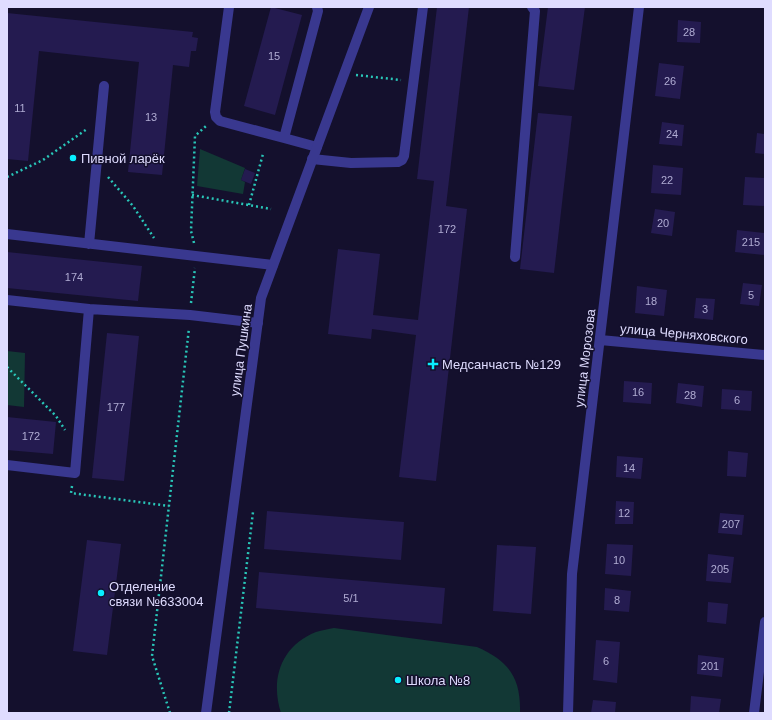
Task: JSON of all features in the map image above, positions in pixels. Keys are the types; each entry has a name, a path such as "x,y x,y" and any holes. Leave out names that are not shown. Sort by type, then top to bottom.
{"street":[{"path":"229,7 215,112 216,118 220,121 317,147"},
{"path":"284,138 318,11 317,7"},
{"name":"улица Пушкина","path":"206,713 261,298 369,7"},
{"path":"312,159 351,163 398,162 402,160 404,156 423,7"},
{"path":"515,257 535,11 532,7"},
{"name":"улица Морозова","path":"568,713 572,574 639,7"},
{"path":"89,244 104,86"},
{"path":"7,234 273,264"},
{"path":"7,300 90,309 190,315 258,323"},
{"path":"7,465 74,473 90,309"},
{"name":"улица Черняховского","path":"600,340 765,355"},
{"path":"754,713 765,622"}],"path":[{"path":"375,77 414,81"},
{"path":"170,713 152,656 197,256 191,231 195,136 216,118"},
{"path":"7,177 43,160 101,119"},
{"path":"249,205 263,154"},
{"path":"96,164 133,206 164,252"},
{"path":"192,195 271,209"},
{"path":"7,367 56,416 77,447"},
{"path":"74,473 71,493 168,506"},
{"path":"229,713 252,512"}],"green space":[{"path":"200,149 245,168 241,180 245,182 243,194 197,186"},
{"path":"7,351 25,353 24,407 7,405"},
{"path":"334,628 477,647 488,652 497,658 511,672 518,690 520,713 281,713 277,688 278,676 281,665 287,655 294,646 304,638 316,632"}],"building":[{"path":"271,7 302,15 275,115 244,106"},
{"path":"437,7 469,7 446,206 467,209 436,481 399,477 416,335 372,329 371,339 328,334 338,249 380,254 373,315 418,320 434,181 417,179"},
{"path":"548,7 585,7 574,90 538,86"},
{"path":"7,13 193,32 192,37 198,38 196,51 191,51 189,67 173,65 162,175 128,172 139,62 39,51 28,161 7,159"},
{"path":"678,20 701,22 700,43 677,42"},
{"path":"659,63 684,66 680,99 655,96"},
{"path":"538,113 572,116 554,273 520,269"},
{"path":"662,122 684,125 682,146 659,144"},
{"path":"757,133 765,134 765,154 755,153"},
{"path":"653,165 683,168 681,195 651,193"},
{"path":"245,169 255,173 251,184 241,180"},
{"path":"745,177 765,178 765,206 743,205"},
{"path":"655,209 675,212 672,236 651,233"},
{"path":"737,230 765,233 765,255 735,252"},
{"path":"7,252 142,266 138,301 7,288"},
{"path":"743,283 762,285 759,306 740,304"},
{"path":"637,286 667,290 664,316 635,313"},
{"path":"696,298 715,299 713,320 694,318"},
{"path":"107,333 139,336 124,481 92,478"},
{"path":"624,381 652,383 651,404 623,402"},
{"path":"678,383 704,386 702,407 676,403"},
{"path":"722,389 752,391 751,411 721,409"},
{"path":"7,417 56,422 53,454 7,450"},
{"path":"728,451 748,453 746,477 727,476"},
{"path":"617,456 643,458 641,479 616,477"},
{"path":"616,501 634,502 633,524 615,524"},
{"path":"267,511 404,522 401,560 264,549"},
{"path":"720,513 744,515 742,535 718,533"},
{"path":"87,540 121,544 107,655 73,651"},
{"path":"607,544 633,545 631,576 605,574"},
{"path":"497,545 536,547 531,614 493,611"},
{"path":"708,554 734,557 731,583 706,581"},
{"path":"259,572 445,588 442,624 256,608"},
{"path":"605,588 631,591 629,612 604,610"},
{"path":"708,602 728,604 726,624 707,622"},
{"path":"596,640 620,642 617,683 593,680"},
{"path":"698,655 724,658 722,677 697,674"},
{"path":"691,696 721,699 719,713 690,713"},
{"path":"593,700 616,702 615,713 591,713"}],"place":[{"name":"Пивной ларёк","path":"73,158"},
{"name":"Медсанчасть №129","path":"433,364"},
{"name":"Отделение связи №633004","path":"101,593"},
{"name":"Школа №8","path":"398,680"}]}
